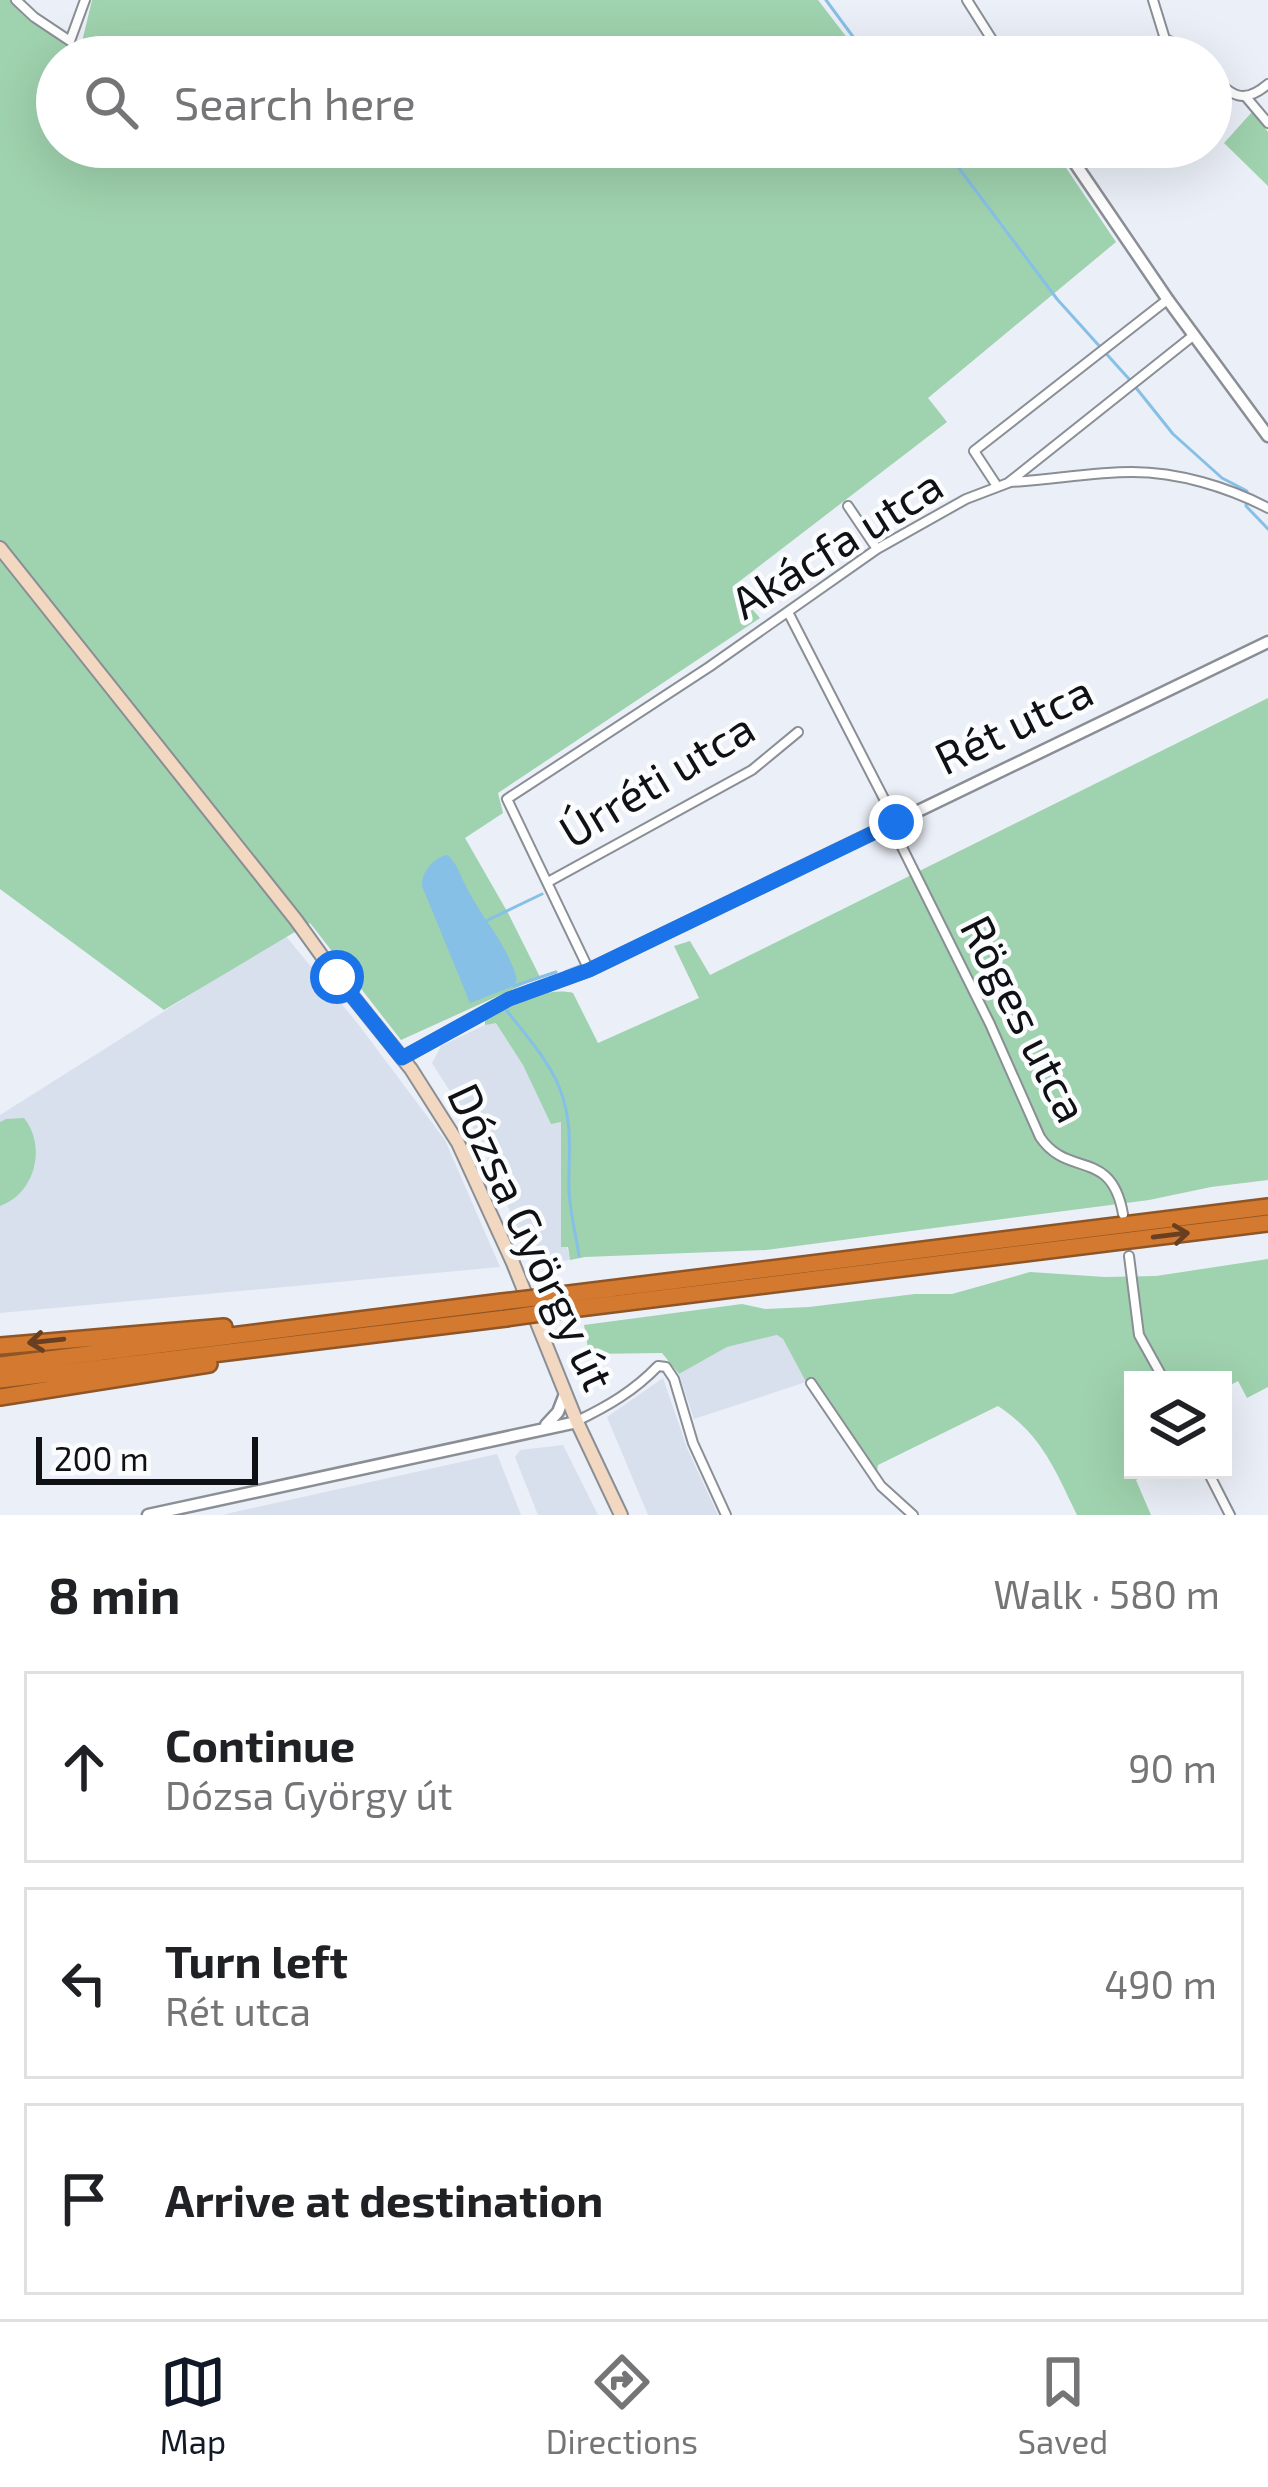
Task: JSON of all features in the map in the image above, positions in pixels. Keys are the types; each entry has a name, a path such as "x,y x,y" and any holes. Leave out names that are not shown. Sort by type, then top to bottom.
{"highway":[{"path":"554,1304 1268,1207"},
{"path":"0,1380 335,1338 504,1310 1268,1223"},
{"path":"0,1365 353,1321 504,1310"},
{"path":"0,1346 274,1322 353,1321"},
{"path":"0,1397 291,1351 335,1338"}],"main road":[{"name":"Dózsa György út","path":"0,548 276,894 434,1102 513,1263 565,1394 621,1515"}],"street":[{"path":"16,0 62,36"},
{"path":"72,36 85,0"},
{"path":"967,0 990,36"},
{"path":"1153,0 1164,36"},
{"path":"1246,97 1268,84"},
{"path":"1232,92 1246,97 1268,123"},
{"path":"1080,168 1168,300 1268,436"},
{"path":"997,486 974,451 1168,300"},
{"name":"Akácfa utca","path":"548,882 507,799 709,667 877,549 929,518 1008,483 1194,335"},
{"path":"1008,483 1147,472 1190,480 1268,508"},
{"path":"848,506 877,549"},
{"name":"Röges utca","path":"788,611 990,1024 1040,1137 1056,1154 1110,1178 1124,1214"},
{"name":"Rét utca","path":"402,1058 509,999 589,970 1268,642"},
{"name":"Úrréti utca","path":"548,882 752,770 798,732"},
{"path":"548,882 589,970"},
{"path":"1129,1256 1139,1335 1159,1371"},
{"path":"148,1515 577,1422 611,1405 658,1366 666,1367 674,1379 693,1443 726,1515"},
{"path":"811,1383 881,1486 913,1515"},
{"path":"544,1427 558,1412 565,1394"},
{"path":"544,1427 586,1441"},
{"path":"1212,1479 1230,1515"}],"shaded area":[{"path":"285,935 445,1140 500,1267 0,1313 0,1115"},
{"path":"496,1022 561,1122 561,1246 567,1247 570,1260 549,1262 544,1250 527,1250 487,1159 491,1156 432,1063 441,1046"},
{"path":"777,1335 806,1382 694,1419 679,1374 727,1347"},
{"path":"663,1378 687,1448 718,1515 648,1515 607,1417"},
{"path":"563,1445 598,1515 538,1515 515,1457 520,1450"},
{"path":"497,1454 521,1515 223,1515 230,1513"}],"green space":[{"path":"0,0 14,0 66,36 36,36 36,168 1066,168 1116,242 928,398 947,422 732,587 760,618 498,793 503,813 465,838 540,977 401,1040 310,923 164,1010 0,889"},
{"path":"92,0 818,0 846,36 83,36"},
{"path":"1252,112 1268,132 1268,186 1232,151 1232,134"},
{"path":"1268,698 1268,1180 766,1250 570,1260 568,1247 561,1247 561,1122 551,1124 523,1065 496,1023 485,1025 485,1016 541,994 573,993 598,1043 699,998 674,946 690,941 710,975"},
{"path":"24,1118 35,1142 34,1168 22,1191 0,1206 0,1122"},
{"path":"1268,1259 1268,1387 1247,1398 1238,1381 1232,1384 1232,1371 1124,1371 1124,1479 1138,1479 1151,1515 1077,1515 1037,1441 998,1406 878,1465 877,1471 863,1458 814,1379 806,1382 777,1335 727,1347 679,1374 662,1353 589,1354 584,1325 742,1304 765,1309 809,1307 952,1294 1030,1272 1156,1276"}],"water":[{"path":"448,855 501,942 517,979 514,986 470,1003 422,886 430,866"}],"waterway":[{"path":"826,0 853,36"},
{"path":"959,168 1057,299 1173,434 1222,478 1247,491 1246,506 1268,529"},
{"path":"488,920 542,894"},
{"path":"565,972 580,966"},
{"path":"514,986 556,972"},
{"path":"507,1011 560,1089 569,1128 570,1199 579,1256"}],"route":[{"path":"337,977 402,1058 509,999 589,970 896,822"}]}
